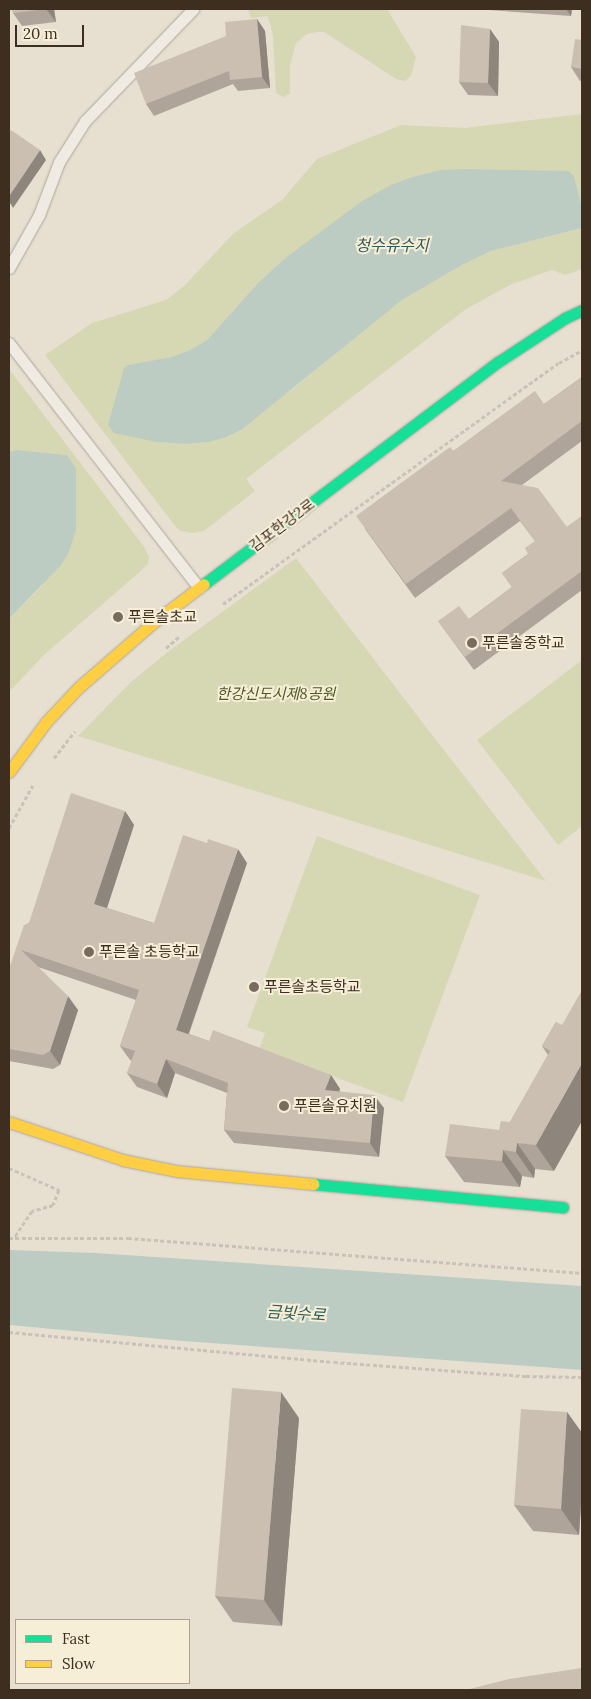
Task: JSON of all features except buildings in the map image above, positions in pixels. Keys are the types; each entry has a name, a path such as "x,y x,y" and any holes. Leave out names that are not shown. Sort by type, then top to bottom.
{"street":[{"name":"김포한강2로","path":"9,772 46,722 79,687 155,621 498,362 566,318 582,310"},
{"path":"9,1122 122,1160 176,1171 563,1206"}],"lane":[{"path":"9,268 39,215 59,162 85,120 193,9"},
{"path":"9,343 199,588"}],"path":[{"path":"215,610 559,363 582,350"},
{"path":"160,653 187,631"},
{"path":"51,761 78,728"},
{"path":"9,828 34,783"},
{"path":"9,1168 59,1190 53,1205 32,1211 14,1238"},
{"path":"9,1238 128,1238 582,1273"},
{"path":"9,1332 334,1362 526,1376 582,1377"}],"green space":[{"path":"248,9 387,9 416,57 411,76 405,81 396,79 324,32 316,32 307,34 296,43 290,65 290,94 283,97 276,93 273,36 270,23 267,16 251,18"},
{"path":"582,114 582,207 574,176 569,171 440,170 412,177 391,185 284,259 259,282 207,340 190,350 171,357 128,365 158,442 187,444 209,442 293,389 369,325 402,300 462,265 491,251 582,228 582,269 565,275 552,270 512,284 466,309 246,479 255,491 204,531 192,533 181,531 175,526 45,355 92,323 166,300 184,286 234,233 282,200 317,159 401,125 465,128"},
{"path":"9,369 145,548 149,557 148,564 45,654 9,692 9,619 41,587 76,530 76,468 67,455 17,450 9,452"},
{"name":"한강신도시제8공원","path":"296,558 546,881 78,736 132,681 169,651"},
{"path":"582,660 582,826 558,845 477,740"},
{"path":"317,836 480,895 403,1102 259,1049 265,1033 247,1027"}],"water":[{"name":"청수유수지","path":"440,170 569,171 574,176 582,207 582,228 491,251 462,265 402,300 241,430 226,437 209,442 187,444 157,442 114,433 108,425 124,368 128,365 171,357 190,350 207,340 259,282 284,259 362,201 391,185 412,177"},
{"path":"17,450 67,455 76,468 76,530 69,552 61,565 9,619 9,452"},
{"name":"금빛수로","path":"9,1250 96,1253 582,1286 582,1370 183,1341 9,1325"}],"traffic: fast":[{"path":"204,584 498,362 565,318 582,310"},
{"path":"313,1184 563,1207"}],"traffic: slow":[{"path":"9,772 46,722 79,687 155,621 204,584"},
{"path":"9,1122 123,1160 176,1171 313,1184"}],"place":[{"name":"푸른솔초교","path":"118,617"},
{"name":"푸른솔중학교","path":"472,643"},
{"name":"푸른솔 초등학교","path":"89,952"},
{"name":"푸른솔초등학교","path":"254,987"},
{"name":"푸른솔유치원","path":"284,1106"}]}
